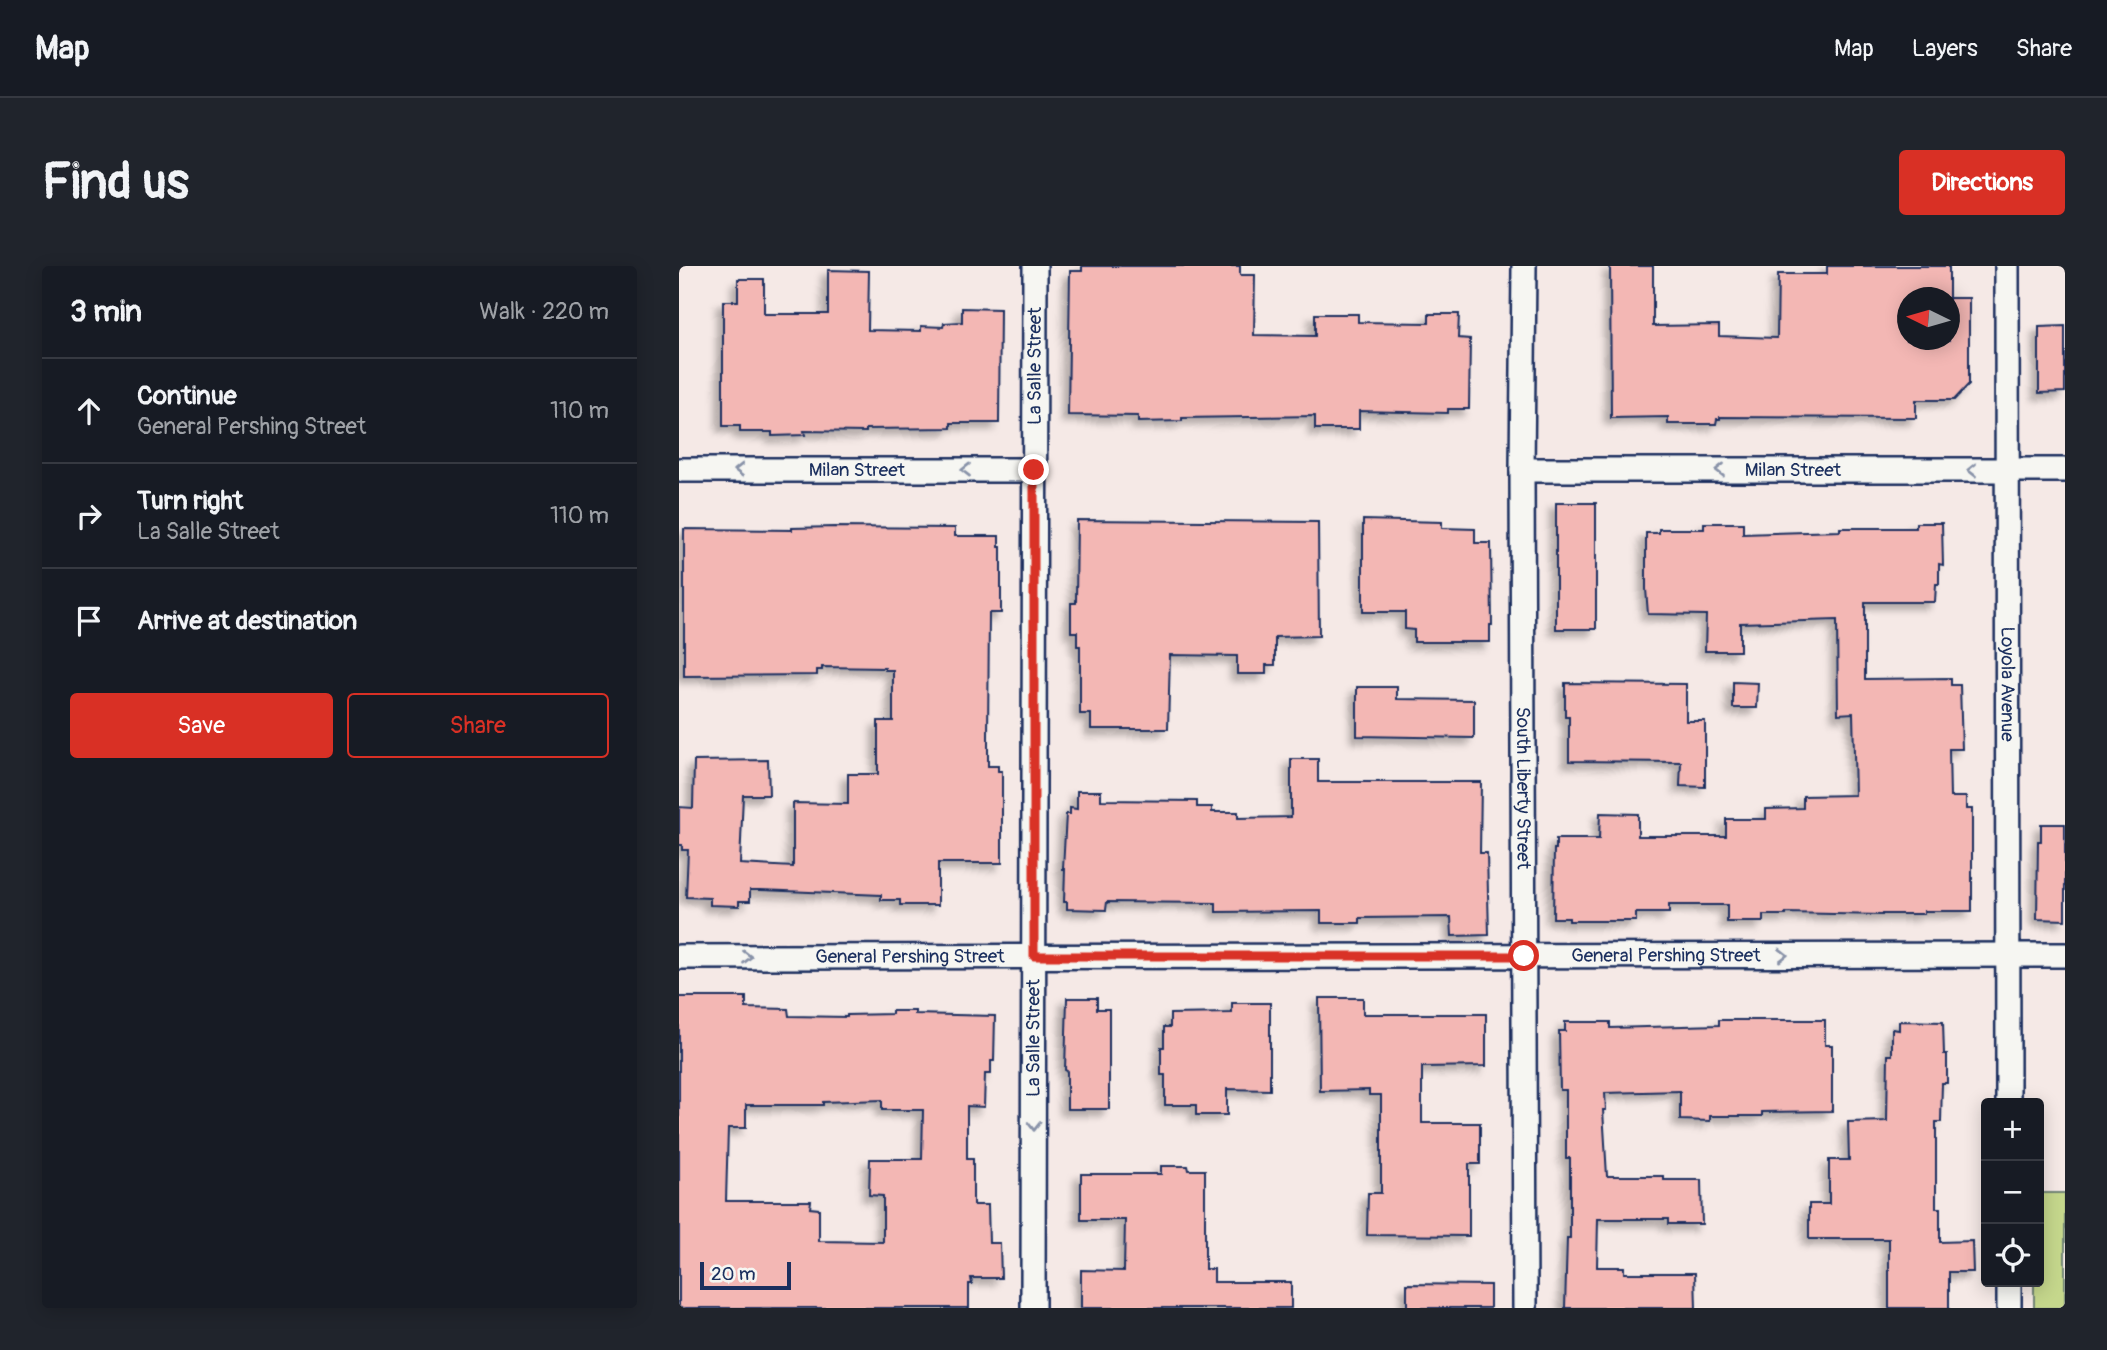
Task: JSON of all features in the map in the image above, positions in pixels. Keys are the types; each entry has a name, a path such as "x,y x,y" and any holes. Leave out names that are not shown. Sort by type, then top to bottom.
{"street":[{"name":"La Salle Street","path":"1033,1308 1035,266"},
{"name":"South Liberty Street","path":"1524,266 1522,470 1525,1308"},
{"name":"Loyola Avenue","path":"2007,266 2008,1098"},
{"name":"Milan Street","path":"679,470 1034,470"},
{"name":"Milan Street","path":"1522,470 2065,470"},
{"name":"General Pershing Street","path":"679,957 2065,955"},
{"path":"2009,1287 2009,1308"}],"green space":[{"path":"2044,1193 2065,1193 2065,1308 2034,1308 2034,1287 2044,1287"}],"building":[{"path":"1082,266 1240,266 1240,275 1255,275 1254,335 1315,336 1315,314 1358,314 1358,322 1429,323 1429,314 1459,314 1458,338 1470,339 1469,409 1448,409 1448,413 1359,411 1359,429 1315,429 1315,416 1182,418 1182,421 1138,422 1138,416 1068,415 1070,271 1082,271"},
{"path":"1610,266 1653,266 1653,326 1719,325 1719,336 1777,338 1778,274 1827,274 1827,266 1949,266 1949,287 1897,287 1897,350 1960,350 1960,298 1969,298 1969,384 1954,400 1916,400 1916,418 1720,417 1716,424 1668,424 1668,417 1611,418"},
{"path":"828,270 869,271 868,330 921,331 921,326 943,327 944,323 962,322 962,308 1000,309 999,423 951,423 951,428 866,429 866,432 804,431 805,435 772,436 772,432 740,432 740,426 723,426 723,301 738,301 738,279 764,279 764,314 828,314"},
{"path":"2065,326 2065,392 2039,393 2039,327"},
{"path":"1556,503 1596,503 1596,629 1556,629"},
{"path":"1077,520 1318,522 1319,636 1275,637 1275,665 1266,665 1266,674 1237,674 1237,656 1170,655 1168,729 1091,729 1091,714 1080,714 1080,646 1077,646 1077,632 1071,632 1071,603 1076,603"},
{"path":"1363,520 1442,522 1442,528 1475,529 1475,543 1491,543 1490,642 1414,642 1414,630 1405,629 1405,612 1363,612"},
{"path":"1704,523 1743,523 1743,534 1840,531 1840,528 1916,528 1916,523 1942,523 1943,565 1939,564 1935,602 1865,602 1865,679 1951,678 1951,685 1960,685 1962,749 1949,749 1950,797 1966,797 1966,809 1972,809 1972,911 1924,911 1924,914 1882,915 1786,913 1763,915 1763,922 1727,922 1727,905 1669,905 1669,913 1636,913 1636,921 1569,921 1569,918 1553,918 1556,839 1599,839 1600,813 1638,814 1638,836 1726,836 1726,819 1766,819 1766,809 1803,808 1803,796 1855,795 1853,713 1838,714 1837,620 1740,623 1740,651 1705,651 1706,615 1648,614 1646,533 1659,533 1659,529 1704,529"},
{"path":"834,527 955,528 955,536 999,536 1001,613 989,613 988,766 998,766 998,771 1002,771 1002,863 938,863 938,905 900,905 900,900 881,900 881,895 761,890 750,890 750,901 739,901 739,906 710,905 710,898 686,897 688,850 682,850 682,845 679,845 679,807 693,808 694,761 768,760 769,795 743,795 740,864 793,867 793,803 848,804 848,774 878,774 878,721 893,721 893,670 822,667 822,670 817,670 817,675 684,676 684,529 792,530"},
{"path":"1733,682 1758,683 1757,708 1733,708"},
{"path":"1565,683 1686,684 1686,721 1705,721 1705,787 1680,786 1681,762 1569,761 1569,717 1565,717"},
{"path":"1357,687 1397,687 1397,699 1474,700 1474,738 1357,736"},
{"path":"1291,759 1318,759 1318,782 1481,782 1480,853 1487,853 1489,935 1452,936 1451,917 1360,918 1360,923 1321,923 1321,911 1216,912 1216,903 1107,902 1106,910 1067,909 1067,902 1064,902 1063,869 1066,814 1070,814 1070,808 1077,809 1077,791 1101,791 1101,800 1197,801 1197,807 1212,807 1212,812 1238,812 1238,818 1291,817"},
{"path":"2041,824 2065,824 2065,920 2037,919 2038,841 2041,841"},
{"path":"679,997 746,997 746,1008 788,1009 789,1016 847,1017 915,1011 915,1014 995,1016 994,1061 991,1061 991,1074 985,1074 984,1107 967,1106 967,1159 973,1159 973,1205 988,1205 989,1243 1000,1243 1001,1278 971,1278 969,1308 679,1308","holes":["882,1100 882,1110 923,1110 922,1159 870,1159 869,1195 883,1196 883,1242 819,1241 819,1209 810,1208 811,1201 726,1201 728,1128 746,1128 746,1105 823,1105 823,1102"]},
{"path":"1067,998 1097,998 1097,1009 1109,1009 1109,1109 1067,1109"},
{"path":"1319,998 1363,998 1363,1014 1486,1014 1486,1066 1422,1067 1422,1123 1480,1123 1480,1164 1469,1164 1469,1236 1367,1235 1368,1193 1381,1193 1381,1095 1369,1095 1369,1090 1320,1091"},
{"path":"1232,1003 1270,1003 1270,1090 1227,1089 1227,1115 1196,1115 1196,1105 1165,1105 1161,1047 1164,1047 1164,1027 1170,1027 1170,1014 1232,1013"},
{"path":"1719,1020 1825,1020 1825,1045 1832,1045 1832,1111 1762,1112 1762,1116 1710,1116 1710,1121 1680,1120 1680,1091 1605,1093 1606,1110 1603,1110 1607,1176 1664,1176 1664,1180 1701,1180 1702,1224 1668,1224 1668,1219 1598,1219 1597,1267 1624,1267 1624,1273 1695,1273 1696,1308 1565,1308 1567,1238 1570,1238 1570,1158 1566,1158 1566,1090 1560,1090 1559,1031 1565,1031 1565,1022 1610,1022 1610,1028 1719,1025"},
{"path":"1899,1021 1943,1022 1947,1083 1942,1083 1941,1122 1936,1122 1936,1208 1940,1208 1940,1242 1972,1241 1973,1272 1949,1272 1949,1308 1889,1308 1889,1239 1809,1239 1809,1204 1829,1204 1829,1160 1849,1160 1848,1122 1887,1121 1888,1055 1892,1055 1892,1029 1899,1030"},
{"path":"1161,1166 1188,1166 1189,1170 1205,1170 1205,1269 1214,1269 1214,1282 1291,1282 1291,1308 1081,1308 1081,1270 1124,1271 1125,1220 1081,1220 1081,1174 1161,1174"},
{"path":"1407,1284 1490,1285 1490,1308 1407,1308"}],"route":[{"path":"1034,470 1034,956 1524,956"}]}
